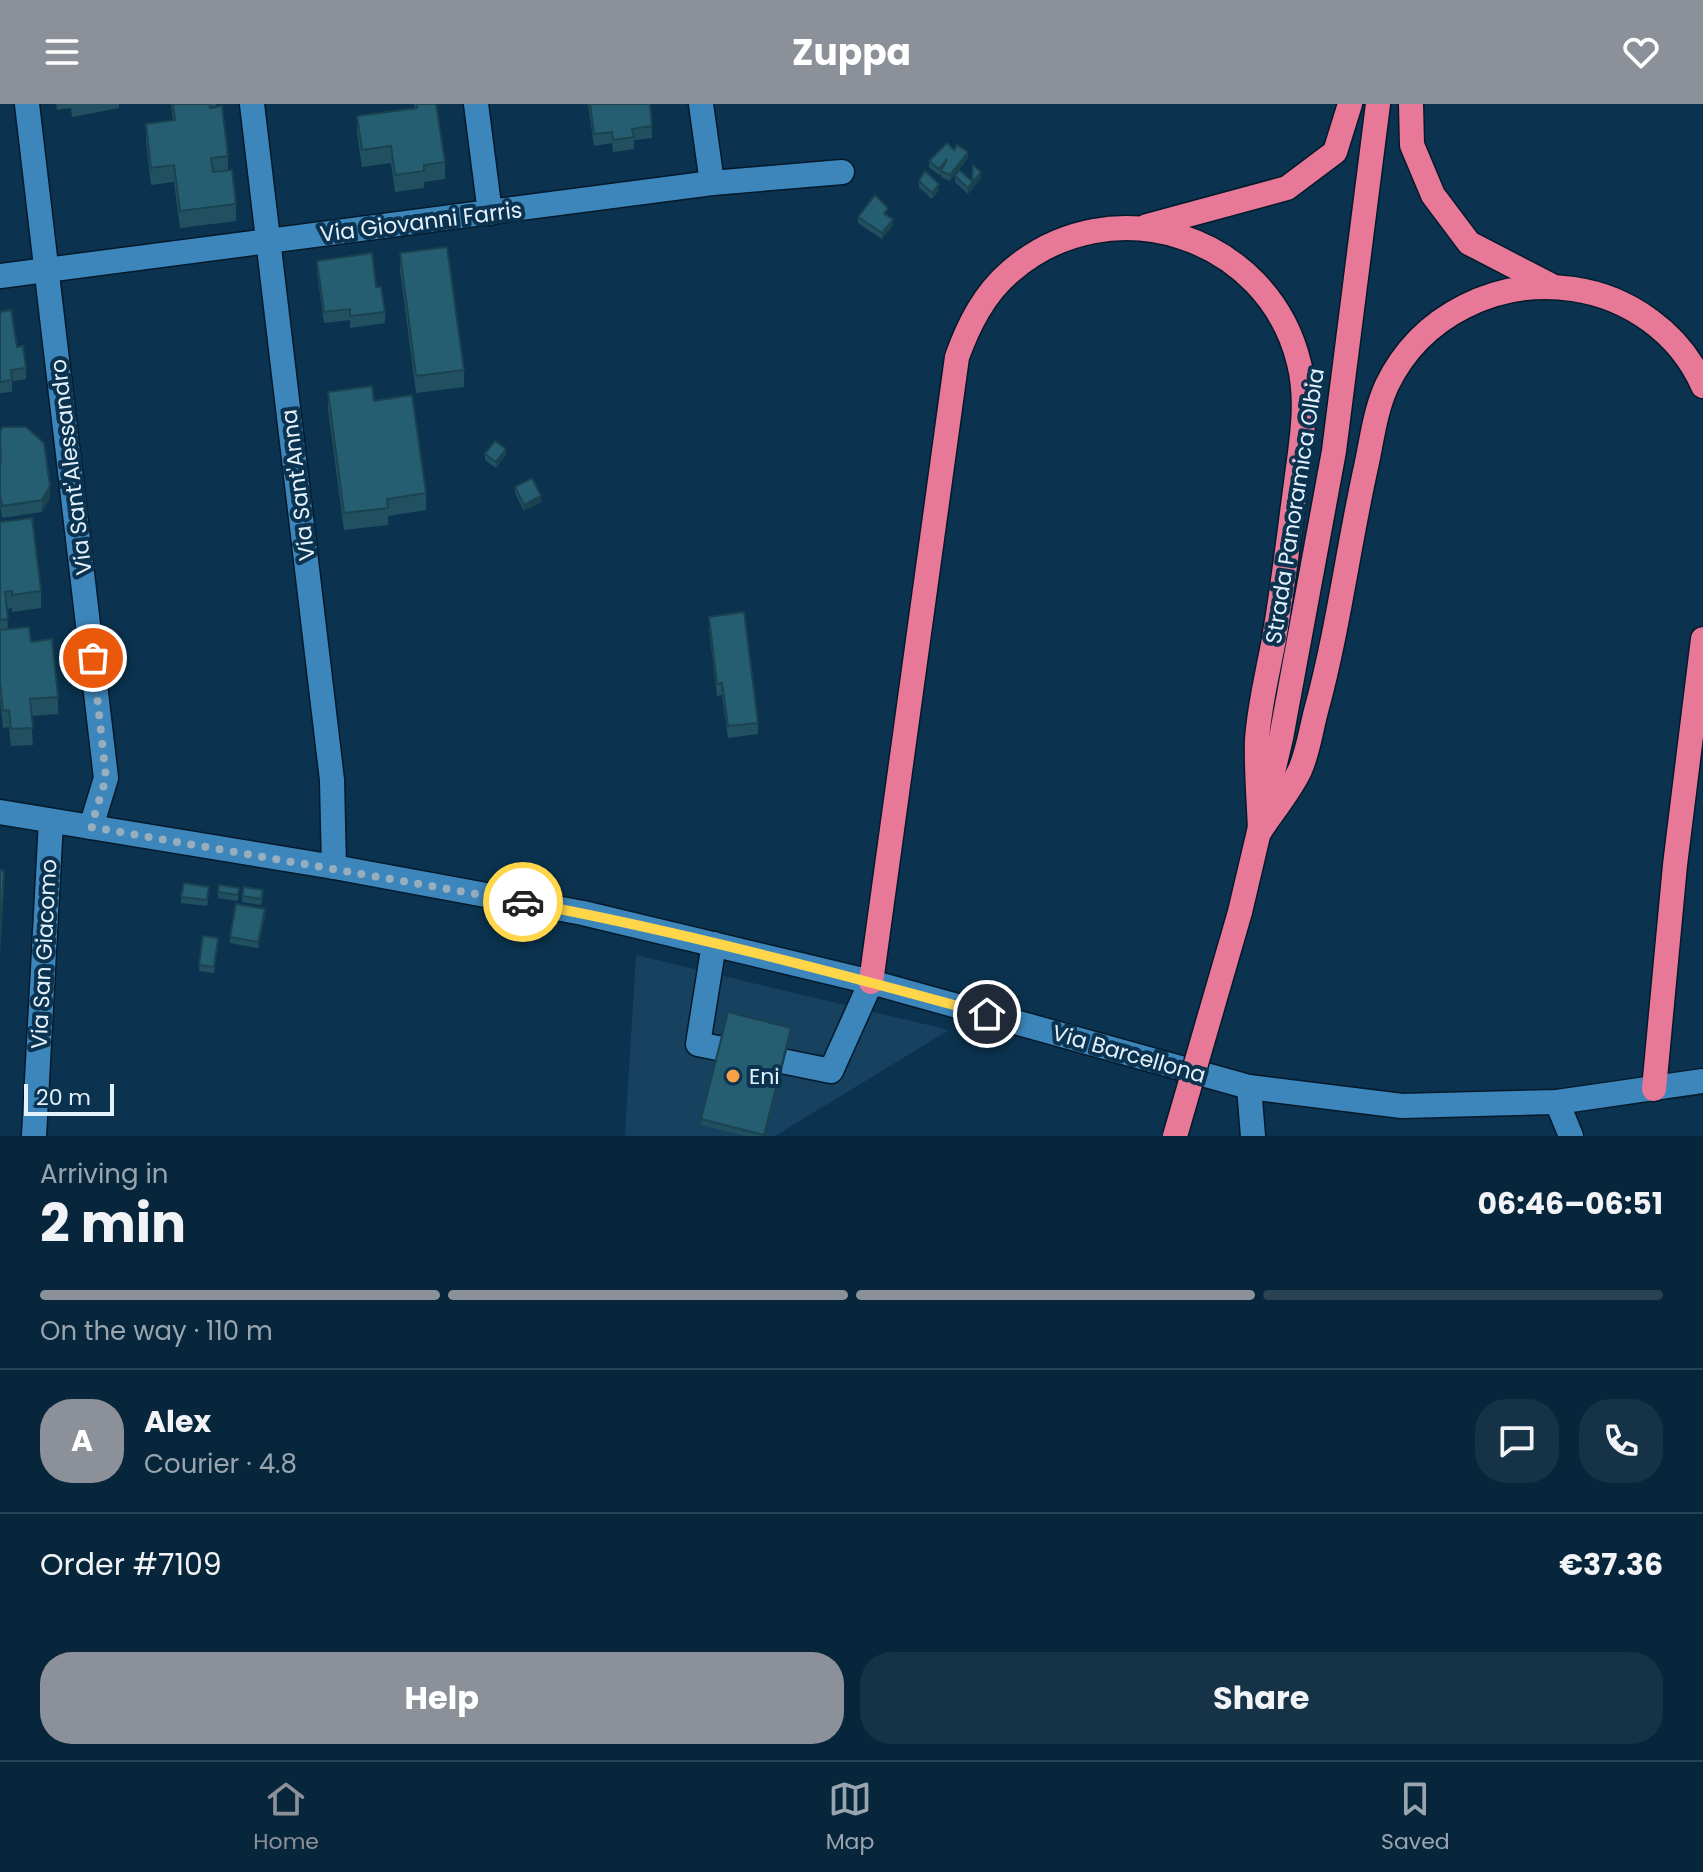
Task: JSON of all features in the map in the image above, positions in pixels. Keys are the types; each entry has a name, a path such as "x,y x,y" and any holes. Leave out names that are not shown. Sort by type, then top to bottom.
{"highway":[{"path":"1141,228 1287,188 1335,152 1350,104"},
{"name":"Strada Panoramica Olbia","path":"1175,1136 1240,912 1281,738 1334,451 1378,104"},
{"path":"1411,104 1412,145 1433,195 1469,243 1552,286"},
{"path":"871,982 957,357 966,331 986,298 1011,271 1054,243 1120,227 1177,234 1214,250 1245,272 1274,304 1294,343 1304,385 1304,422 1279,607 1257,739 1260,831"},
{"path":"1260,831 1300,770 1328,665 1374,423 1388,384 1421,337 1456,310 1498,292 1552,286 1587,291 1613,298 1642,315 1678,346 1703,386"},
{"path":"1654,1089 1675,865 1703,639"}],"street":[{"name":"Via Sant'Alessandro","path":"27,104 106,778 91,827"},
{"name":"Via Sant'Anna","path":"252,104 332,780 334,867"},
{"path":"476,104 490,213"},
{"path":"701,104 712,183"},
{"name":"Via Giovanni Farris","path":"0,276 712,183 842,172"},
{"name":"Via Barcellona","path":"0,812 334,867 583,913 871,982 1249,1087 1402,1106 1557,1102 1703,1081"},
{"name":"Via San Giacomo","path":"34,1136 51,821"},
{"path":"714,944 698,1044 831,1071 871,982"},
{"path":"1249,1087 1253,1136"},
{"path":"1557,1102 1571,1136"}],"shaded area":[{"path":"636,955 949,1030 775,1136 625,1136"}],"building":[{"path":"173,104 209,104 210,108 222,106 228,156 211,158 213,172 232,170 236,204 180,211 174,165 151,168 146,124 175,120"},
{"path":"417,104 436,104 445,162 424,165 424,171 395,175 391,146 362,150 357,116 417,108"},
{"path":"590,104 650,104 652,126 632,129 634,137 613,140 612,132 594,134"},
{"path":"947,143 954,150 957,145 968,152 950,175 941,171 947,159 939,169 929,161"},
{"path":"973,165 981,172 968,188 955,176 959,170 972,181"},
{"path":"925,171 939,184 932,193 919,181"},
{"path":"875,195 888,208 884,214 893,219 882,233 858,217"},
{"path":"447,247 464,370 416,376 400,253"},
{"path":"372,253 376,287 381,287 385,312 350,316 350,309 324,312 317,261"},
{"path":"11,310 17,347 23,346 26,368 11,370 12,380 0,382 0,312"},
{"path":"372,386 374,401 412,395 426,493 387,499 388,508 344,513 328,392"},
{"path":"3,427 26,427 44,443 50,486 42,500 2,506 0,431"},
{"path":"495,441 506,449 496,462 485,454"},
{"path":"532,478 541,496 524,505 515,487"},
{"path":"32,518 41,591 12,595 12,591 5,592 8,619 0,620 0,522"},
{"path":"744,612 758,723 728,726 722,683 717,684 709,617"},
{"path":"29,627 31,642 52,639 58,697 30,699 33,728 11,729 9,710 3,711 0,630"},
{"path":"0,870 4,871 0,940"},
{"path":"184,883 209,887 207,900 181,897"},
{"path":"219,885 239,888 238,895 218,892"},
{"path":"244,887 263,890 261,899 242,896"},
{"path":"236,904 265,909 258,942 230,937"},
{"path":"203,936 218,938 214,967 199,965"},
{"path":"728,1012 791,1028 764,1135 701,1119"}],"way so far":[{"path":"93,658 106,778 91,827 523,902"}],"place":[{"name":"Eni","path":"733,1076"}],"route":[{"path":"523,902 583,913 845,975 987,1014"}]}
